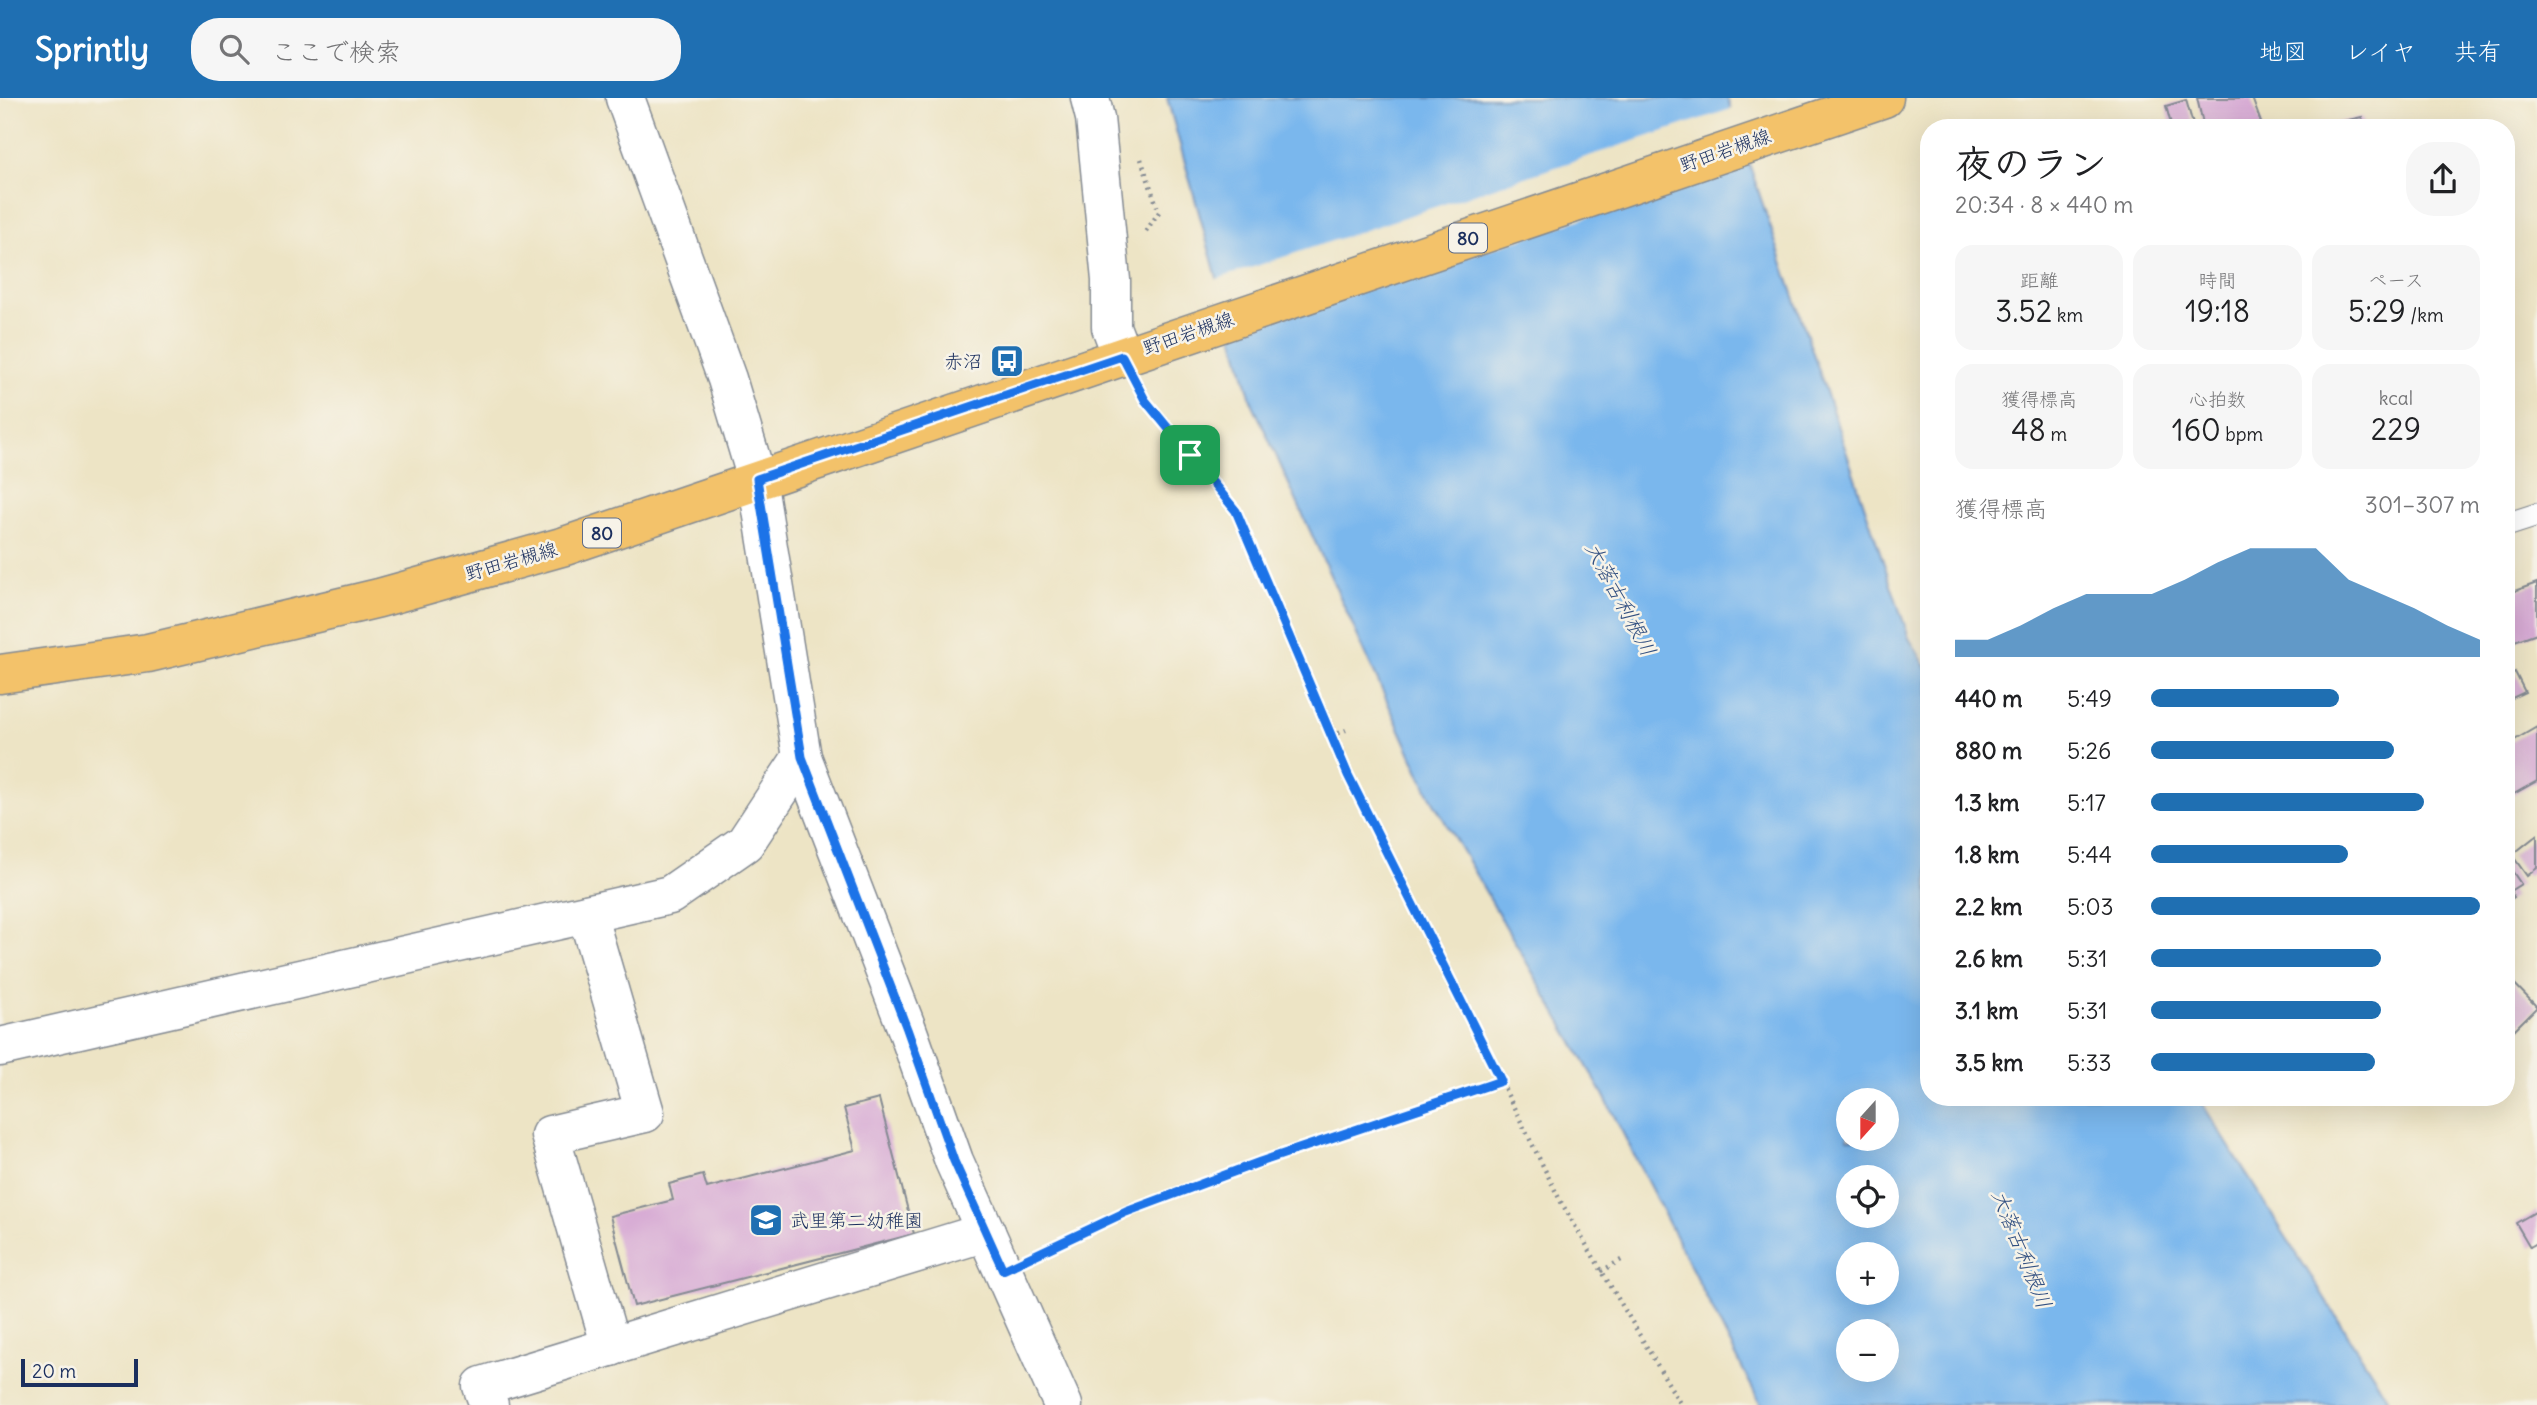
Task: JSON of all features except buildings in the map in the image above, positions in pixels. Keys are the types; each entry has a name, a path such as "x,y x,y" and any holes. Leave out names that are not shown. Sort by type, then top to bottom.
{"main road":[{"name":"野田岩槻線","path":"0,674 148,653 379,597 565,546 1747,142 1835,105 1884,98"}],"street":[{"path":"625,98 727,379 757,479 802,757 907,1029 954,1161 1063,1405"},
{"path":"1090,98 1095,118 1111,280 1111,327 1122,356"},
{"path":"0,1047 670,895 745,843 802,757"},
{"path":"587,914 645,1113 550,1135 611,1347"},
{"path":"489,1405 482,1386 986,1232"}],"lane":[{"path":"2515,522 2537,515"}],"path":[{"path":"1122,356 1145,400 1236,511 1332,736 1561,1202 1681,1405"},
{"path":"1332,736 1346,730"},
{"path":"1003,1270 1126,1212 1260,1162 1501,1081"},
{"path":"1601,1271 1625,1258"}],"water":[{"name":"大落古利根川","path":"1167,98 1727,98 1909,638 1920,657 1920,1106 2204,1106 2392,1405 1761,1405 1603,1094 1429,794 1251,400"}],"pier":[{"path":"1734,108 1752,163 1229,335 1214,280"}],"place":[{"name":"赤沼","path":"1007,361"},
{"name":"武里第二幼稚園","path":"766,1220"}],"route":[{"path":"1122,356 1145,400 1190,455 1236,511 1348,775 1501,1081 1260,1162 1126,1212 1003,1270 954,1161 907,1029 802,757 757,479 1122,356"}]}
